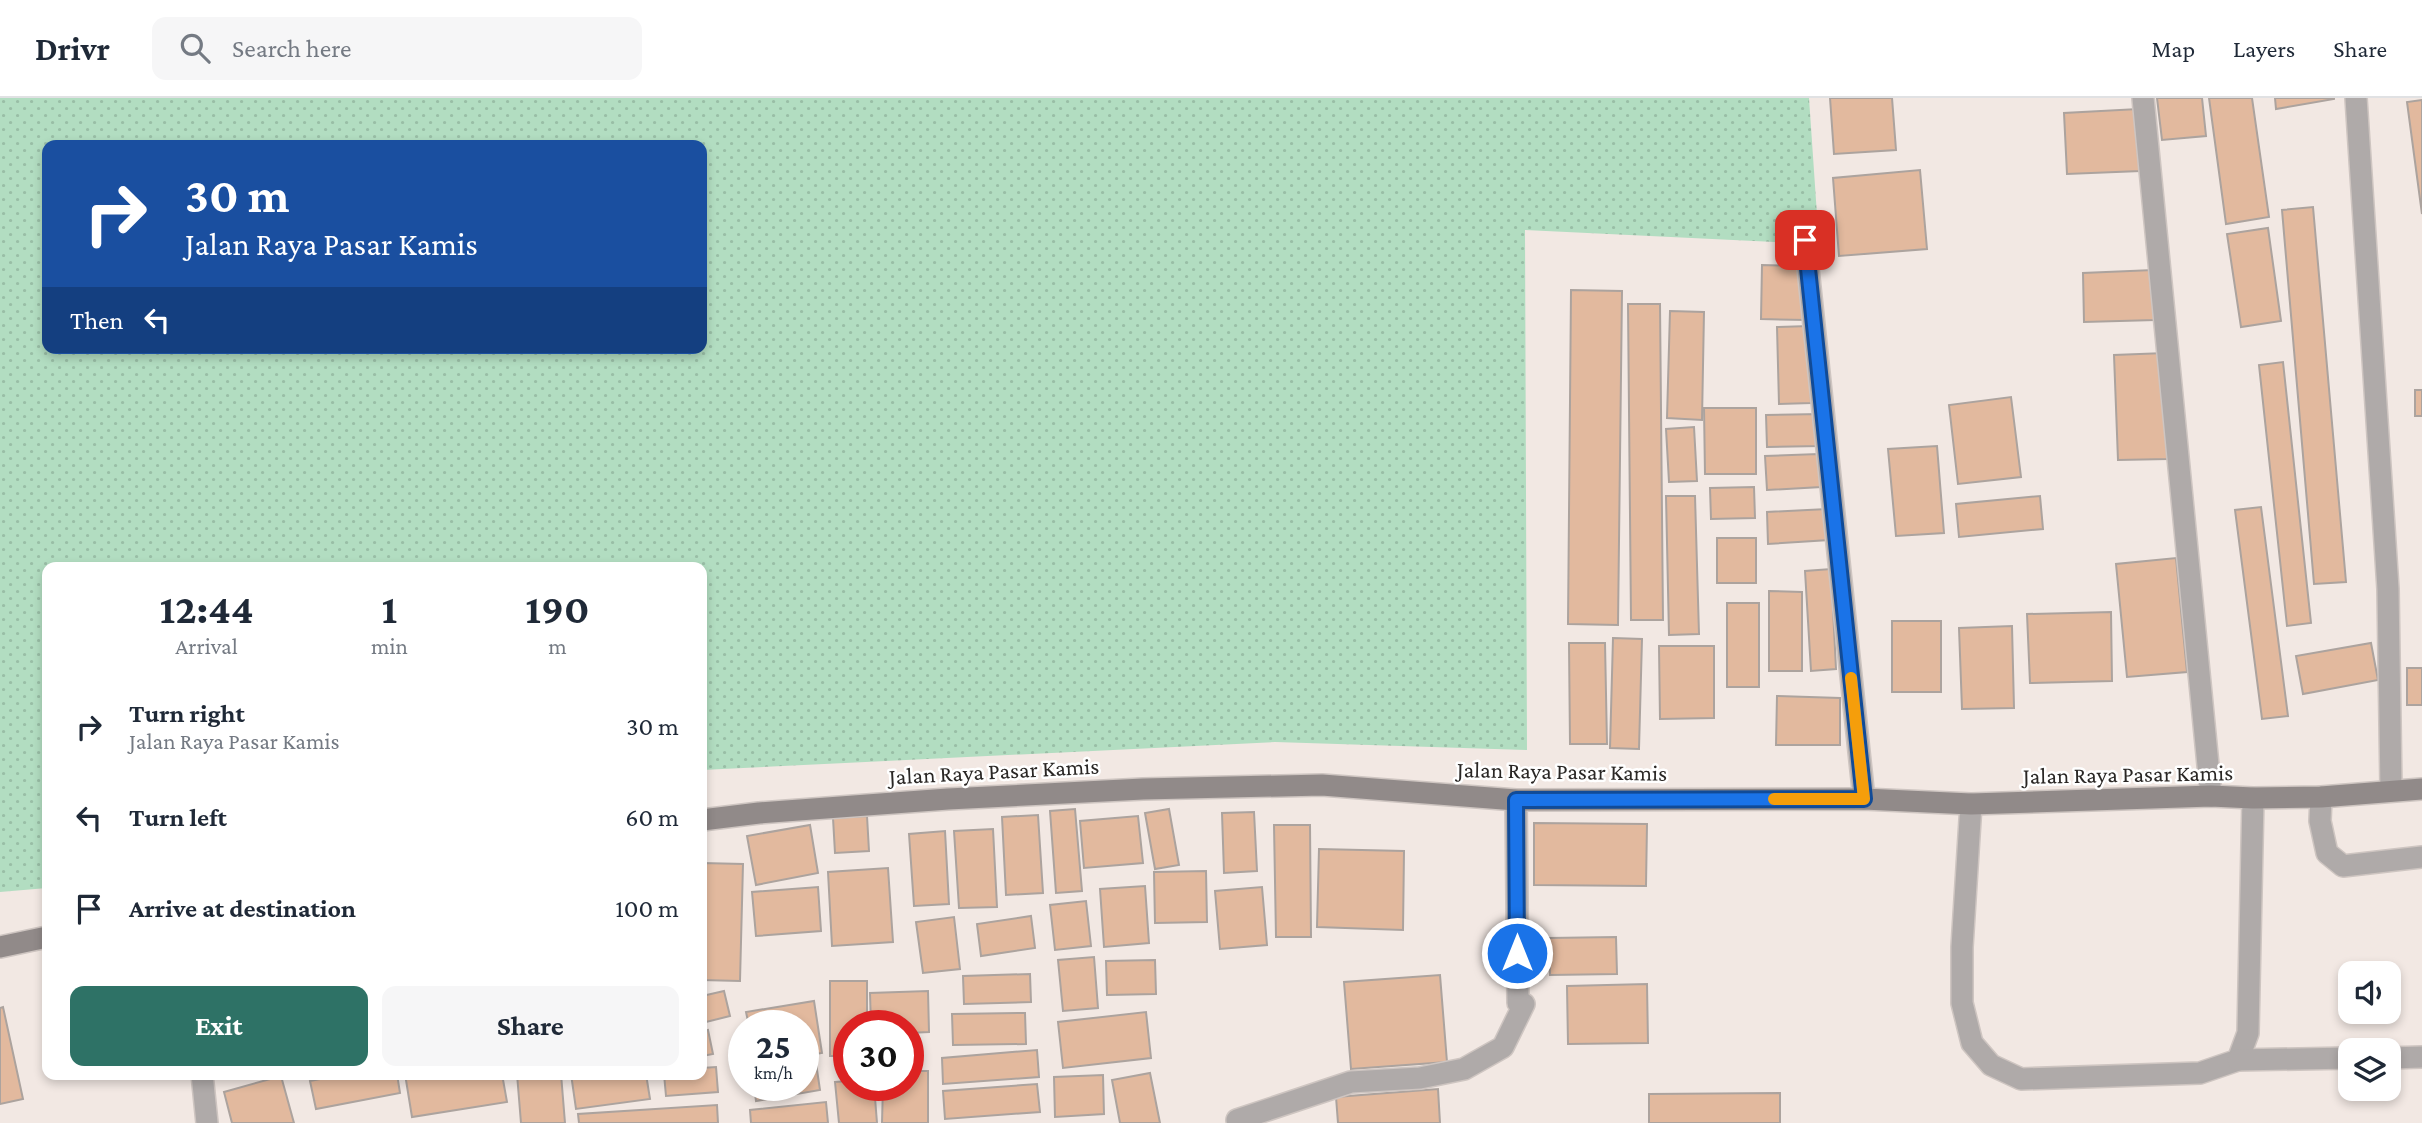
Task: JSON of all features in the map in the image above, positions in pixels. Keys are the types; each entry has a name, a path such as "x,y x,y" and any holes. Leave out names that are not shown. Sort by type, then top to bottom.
{"main road":[{"name":"Jalan Raya Pasar Kamis","path":"707,819 948,799 1184,788 1322,785 1516,800 1864,799 1971,804 2211,796 2321,797 2391,789 2422,789"},
{"path":"0,947 42,938"}],"street":[{"path":"2143,98 2211,796"},
{"path":"2356,98 2388,589 2391,789"},
{"path":"1805,240 1864,799"},
{"path":"2321,797 2320,821 2328,853 2343,866 2422,857"},
{"path":"2238,1060 2248,1032 2253,798"},
{"path":"1237,1120 1352,1082 1420,1078 1464,1069 1503,1046 1524,1004 1518,1003 1516,800"},
{"path":"1971,804 1962,947 1962,1003 1972,1043 1992,1065 2021,1079 2200,1073 2238,1060 2338,1058"},
{"path":"2401,1058 2422,1057"},
{"path":"203,1080 207,1123"}],"green space":[{"path":"0,98 1809,98 1819,244 1525,230 1527,750 1275,742 707,770 707,562 42,562 42,888 0,892"}],"building":[{"path":"1830,98 1892,98 1896,150 1834,154"},
{"path":"2157,98 2202,98 2206,136 2162,140"},
{"path":"2209,98 2252,98 2269,217 2226,224"},
{"path":"2275,98 2334,98 2334,99 2276,109"},
{"path":"2422,100 2422,214 2407,102"},
{"path":"2138,109 2140,171 2067,174 2064,113"},
{"path":"1920,170 1927,249 1839,256 1833,178"},
{"path":"2313,207 2346,582 2314,584 2282,210"},
{"path":"2268,228 2281,321 2241,327 2227,234"},
{"path":"1762,265 1807,266 1806,320 1761,319"},
{"path":"2153,270 2155,320 2084,322 2083,273"},
{"path":"1571,290 1622,291 1618,625 1568,624"},
{"path":"1628,304 1660,304 1663,620 1631,620"},
{"path":"1670,311 1704,312 1702,420 1667,418"},
{"path":"1809,326 1811,403 1779,404 1777,327"},
{"path":"2165,353 2168,459 2118,460 2114,355"},
{"path":"2283,362 2311,623 2287,626 2259,365"},
{"path":"2415,390 2422,390 2422,416 2415,416"},
{"path":"2011,397 2021,477 1958,484 1949,405"},
{"path":"1704,408 1756,408 1756,474 1705,474"},
{"path":"1820,414 1820,446 1767,447 1766,415"},
{"path":"1694,427 1697,481 1669,482 1666,429"},
{"path":"1937,446 1944,533 1896,536 1888,449"},
{"path":"1818,454 1821,487 1767,490 1765,456"},
{"path":"1754,487 1755,518 1711,519 1710,488"},
{"path":"1666,496 1695,496 1699,634 1669,635"},
{"path":"2040,496 2043,529 1959,537 1956,504"},
{"path":"2261,507 2288,716 2262,719 2235,510"},
{"path":"1827,509 1829,540 1768,544 1767,512"},
{"path":"1717,538 1756,538 1756,583 1717,583"},
{"path":"2176,558 2187,672 2127,677 2116,564"},
{"path":"1831,569 1836,669 1811,671 1805,571"},
{"path":"1769,591 1802,592 1802,671 1769,671"},
{"path":"1727,603 1759,603 1759,687 1727,687"},
{"path":"2111,612 2112,681 2030,683 2027,614"},
{"path":"1892,621 1941,621 1941,692 1892,692"},
{"path":"2012,626 2014,708 1962,709 1959,628"},
{"path":"1613,638 1642,639 1639,749 1610,748"},
{"path":"1569,643 1605,643 1607,744 1570,744"},
{"path":"2371,643 2378,680 2303,694 2296,656"},
{"path":"1659,646 1714,646 1714,718 1660,719"},
{"path":"2407,668 2422,668 2422,705 2407,705"},
{"path":"1777,696 1840,698 1840,745 1776,745"},
{"path":"1075,809 1082,891 1056,893 1050,811"},
{"path":"1169,809 1179,865 1155,869 1145,813"},
{"path":"1254,812 1257,871 1224,873 1222,813"},
{"path":"1038,815 1043,893 1006,895 1002,817"},
{"path":"867,816 869,851 835,853 833,818"},
{"path":"1138,816 1143,863 1084,868 1080,821"},
{"path":"1534,823 1647,824 1646,886 1534,885"},
{"path":"810,825 818,873 756,885 747,836"},
{"path":"1274,825 1310,825 1311,937 1276,937"},
{"path":"993,829 997,907 959,908 954,831"},
{"path":"945,831 949,904 914,906 909,834"},
{"path":"1319,849 1404,851 1403,930 1317,927"},
{"path":"707,863 743,864 740,981 707,980"},
{"path":"888,868 893,942 832,946 828,872"},
{"path":"1206,871 1207,922 1155,923 1154,872"},
{"path":"1145,886 1149,943 1104,947 1100,889"},
{"path":"818,887 821,931 756,936 752,892"},
{"path":"1262,887 1267,945 1220,949 1215,891"},
{"path":"1086,901 1091,946 1055,950 1050,905"},
{"path":"1031,916 1035,948 981,956 977,924"},
{"path":"954,917 960,969 923,973 916,922"},
{"path":"1616,937 1617,974 1550,975 1549,938"},
{"path":"1094,957 1098,1008 1063,1011 1058,960"},
{"path":"1155,960 1156,994 1107,995 1106,961"},
{"path":"1030,974 1031,1002 964,1004 963,976"},
{"path":"1440,975 1447,1062 1351,1069 1344,982"},
{"path":"830,981 867,981 867,1010 833,1010 833,1056 830,1056"},
{"path":"1647,984 1648,1043 1568,1044 1567,986"},
{"path":"724,991 728,1016 707,1022 707,995"},
{"path":"928,991 929,1032 924,1032 924,1010 871,1010 870,993"},
{"path":"814,1001 815,1010 758,1010"},
{"path":"3,1007 23,1099 0,1104 0,1008"},
{"path":"1146,1012 1151,1058 1063,1068 1058,1022"},
{"path":"1025,1013 1026,1044 953,1045 952,1014"},
{"path":"707,1030 713,1054 707,1055"},
{"path":"1037,1050 1039,1077 943,1084 942,1058"},
{"path":"716,1067 718,1092 666,1096 665,1080 707,1080 707,1068"},
{"path":"924,1071 928,1071 928,1123 882,1123 883,1101 924,1101"},
{"path":"1150,1073 1160,1123 1120,1123 1112,1080"},
{"path":"1103,1075 1104,1114 1055,1117 1054,1077"},
{"path":"267,1080 282,1080 294,1123 232,1123 224,1092"},
{"path":"398,1080 400,1093 316,1109 310,1081"},
{"path":"406,1080 503,1080 507,1102 412,1117"},
{"path":"517,1080 561,1080 565,1123 521,1123"},
{"path":"572,1080 647,1080 650,1099 576,1109"},
{"path":"1037,1084 1040,1112 945,1119 943,1091"},
{"path":"1438,1089 1440,1123 1338,1123 1336,1097"},
{"path":"1780,1093 1780,1123 1649,1123 1649,1094"},
{"path":"837,1101 875,1101 877,1123 839,1123"},
{"path":"826,1102 828,1123 751,1123 750,1110"},
{"path":"717,1105 718,1123 579,1123 578,1114"}],"slow traffic":[{"path":"1774,799 1864,799 1851,678"}],"route":[{"path":"1517,953 1516,800 1864,799 1805,240"}]}
